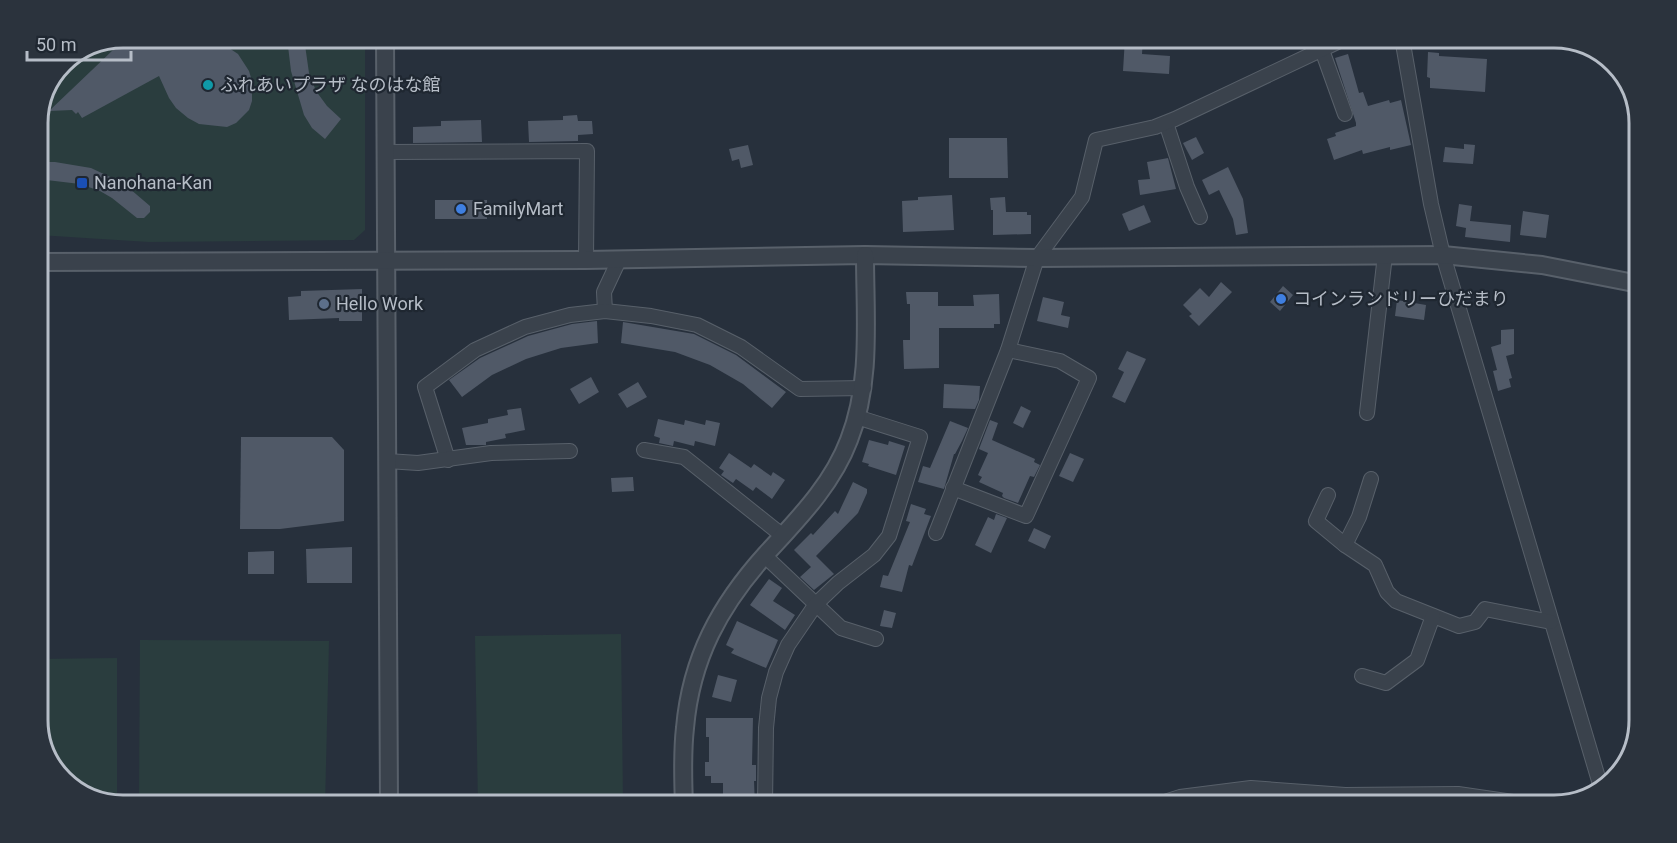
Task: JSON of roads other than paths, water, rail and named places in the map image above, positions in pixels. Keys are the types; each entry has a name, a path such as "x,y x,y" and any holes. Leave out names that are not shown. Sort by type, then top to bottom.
{"street":[{"path":"385,48 389,795"},
{"path":"936,533 1008,350 1037,258 1082,197 1096,140 1166,123 1326,48"},
{"path":"1404,48 1431,204 1443,255 1599,780"},
{"path":"1322,50 1345,114"},
{"path":"1166,123 1187,187 1200,217"},
{"path":"386,152 587,151 586,260"},
{"path":"48,262 619,260 865,255 1037,258 1443,255 1542,265 1629,282"},
{"path":"684,795 684,729 689,697 707,640 722,610 822,489 849,441 864,388 865,255"},
{"path":"1367,413 1384,255"},
{"path":"605,311 604,292 619,260"},
{"path":"448,460 425,387 475,350 525,327 570,315 605,311 697,325 741,346 800,389 864,388"},
{"path":"953,488 1026,516 1089,378 1060,361 1008,350"},
{"path":"765,795 766,728 769,698 776,672 788,645 816,604 838,583 874,555 889,536 920,437 857,417"},
{"path":"644,450 684,457 783,536"},
{"path":"387,461 418,463 491,453 570,451"},
{"path":"1345,545 1359,517 1371,479"},
{"path":"1328,495 1316,521 1345,545 1375,565 1387,592 1396,601 1459,626 1475,622 1485,609 1551,622"},
{"path":"765,556 842,628 876,639"},
{"path":"1362,676 1386,683 1417,660 1433,616"},
{"path":"1196,795 1251,788 1345,795 1464,795"}],"place":[{"name":"ふれあいプラザ なのはな館","path":"208,85"},
{"name":"Nanohana-Kan","path":"82,183"},
{"name":"FamilyMart","path":"461,209"},
{"name":"コインランドリーひだまり","path":"1281,299"},
{"name":"Hello Work","path":"324,304"}]}
